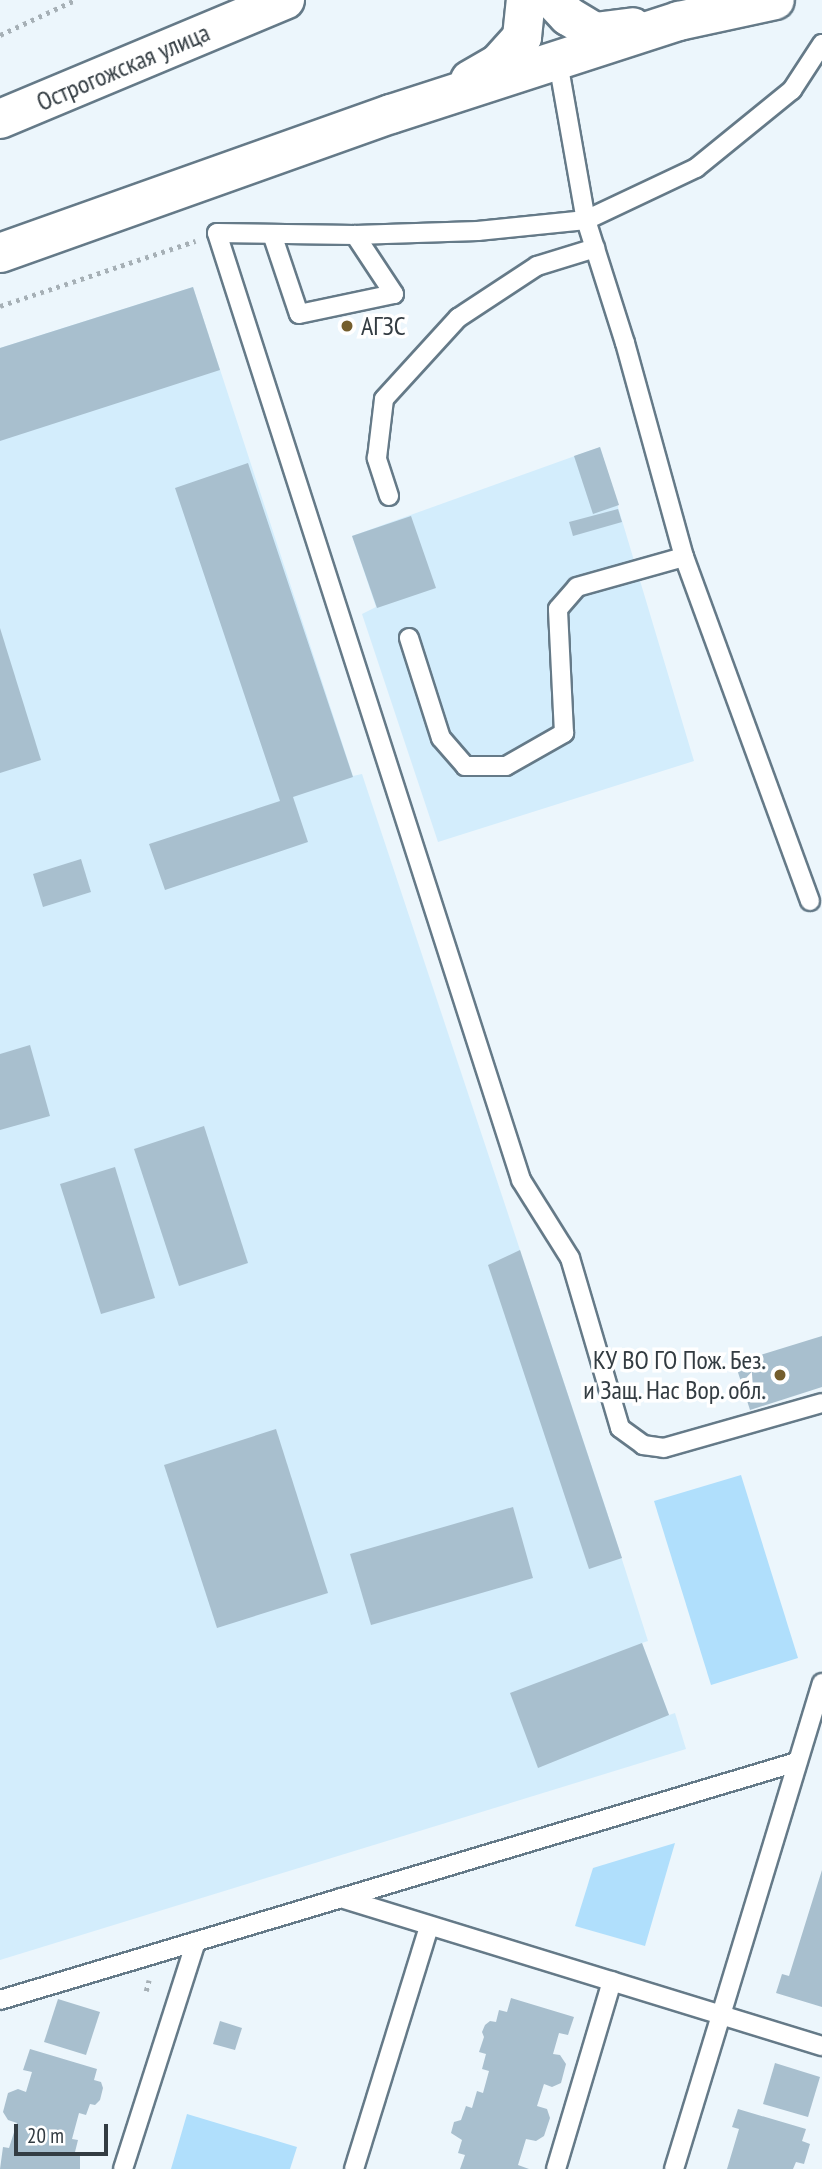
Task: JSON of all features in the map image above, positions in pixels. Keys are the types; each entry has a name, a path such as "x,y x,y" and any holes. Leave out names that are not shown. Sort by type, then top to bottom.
{"street":[{"name":"Острогожская улица","path":"0,119 285,0"},
{"path":"432,102 498,64 522,37 526,0"},
{"path":"553,0 568,16 595,32 679,21 775,0"},
{"path":"0,253 391,114 679,21"}],"lane":[{"path":"822,44 792,90 696,168 586,220 478,231 355,235 217,233 521,1181 570,1258 620,1428 643,1445 664,1448 822,1404"},
{"path":"558,62 586,220 684,557 810,901"},
{"path":"272,234 299,314 394,294 355,235"},
{"path":"389,496 377,458 384,400 458,317 537,266 595,247"},
{"path":"409,638 441,738 464,766 506,766 564,733 558,609 577,587 684,557"},
{"path":"674,2169 822,1683"},
{"path":"0,2000 797,1762"},
{"path":"341,1898 822,2046"},
{"path":"354,2169 429,1926"},
{"path":"123,2169 196,1941"},
{"path":"556,2169 612,1982"}],"path":[{"path":"0,35 75,0"},
{"path":"0,306 217,233"}],"shaded area":[{"path":"193,287 353,776 362,774 605,1506 648,1641 642,1643 669,1715 675,1713 686,1749 0,1960 0,348"},
{"path":"600,447 694,761 438,842 362,614 376,607 352,536"},
{"path":"741,1475 798,1658 711,1685 654,1501"},
{"path":"675,1843 645,1946 575,1926 593,1868"},
{"path":"187,2114 297,2147 290,2169 171,2169"}],"building":[{"path":"193,287 220,370 0,441 0,348"},
{"path":"600,447 619,505 593,514 574,456"},
{"path":"248,463 353,777 293,797 308,842 165,890 149,844 280,801 175,488"},
{"path":"618,509 622,522 573,536 569,522"},
{"path":"411,516 436,588 377,608 352,536"},
{"path":"0,628 41,760 0,773"},
{"path":"81,859 91,892 43,907 33,874"},
{"path":"30,1045 50,1116 0,1130 0,1054"},
{"path":"204,1126 248,1263 179,1286 134,1149"},
{"path":"115,1167 155,1298 101,1314 60,1184"},
{"path":"520,1250 622,1558 589,1569 488,1265"},
{"name":"КУ ВО ГО Пож. Без. и Защ. Нас Вор. обл.","path":"822,1336 822,1387 750,1410 735,1363"},
{"path":"276,1429 328,1593 217,1628 164,1465"},
{"path":"513,1507 533,1578 371,1625 350,1554"},
{"path":"642,1643 669,1715 538,1768 510,1693"},
{"path":"822,1870 822,2007 776,1993 782,1974 789,1976"},
{"path":"511,1998 574,2017 568,2035 559,2033 553,2054 560,2055 566,2064 561,2083 552,2087 544,2084 537,2106 547,2109 550,2118 544,2136 536,2141 526,2139 518,2165 529,2169 460,2169 465,2155 458,2153 462,2140 451,2133 454,2122 461,2120 466,2106 472,2108 477,2091 483,2093 489,2071 482,2069 486,2054 479,2052 484,2037 482,2032 490,2021 496,2022 499,2010 507,2012"},
{"path":"58,1999 100,2012 86,2055 44,2042"},
{"path":"220,2021 242,2028 235,2050 213,2044"},
{"path":"30,2049 97,2069 94,2080 101,2082 103,2088 100,2100 95,2105 90,2104 86,2115 79,2113 72,2139 78,2140 75,2152 80,2154 80,2169 0,2169 3,2147 9,2148 17,2123 8,2120 3,2112 8,2093 18,2089 26,2092 32,2072 23,2070"},
{"path":"775,2063 820,2077 808,2117 763,2104"},
{"path":"738,2109 806,2129 802,2141 810,2144 804,2164 796,2162 793,2169 727,2169 739,2129 732,2127"}],"place":[{"name":"АГЗС","path":"347,326"},
{"name":"КУ ВО ГО Пож. Без. и Защ. Нас Вор. обл.","path":"780,1375"}]}
